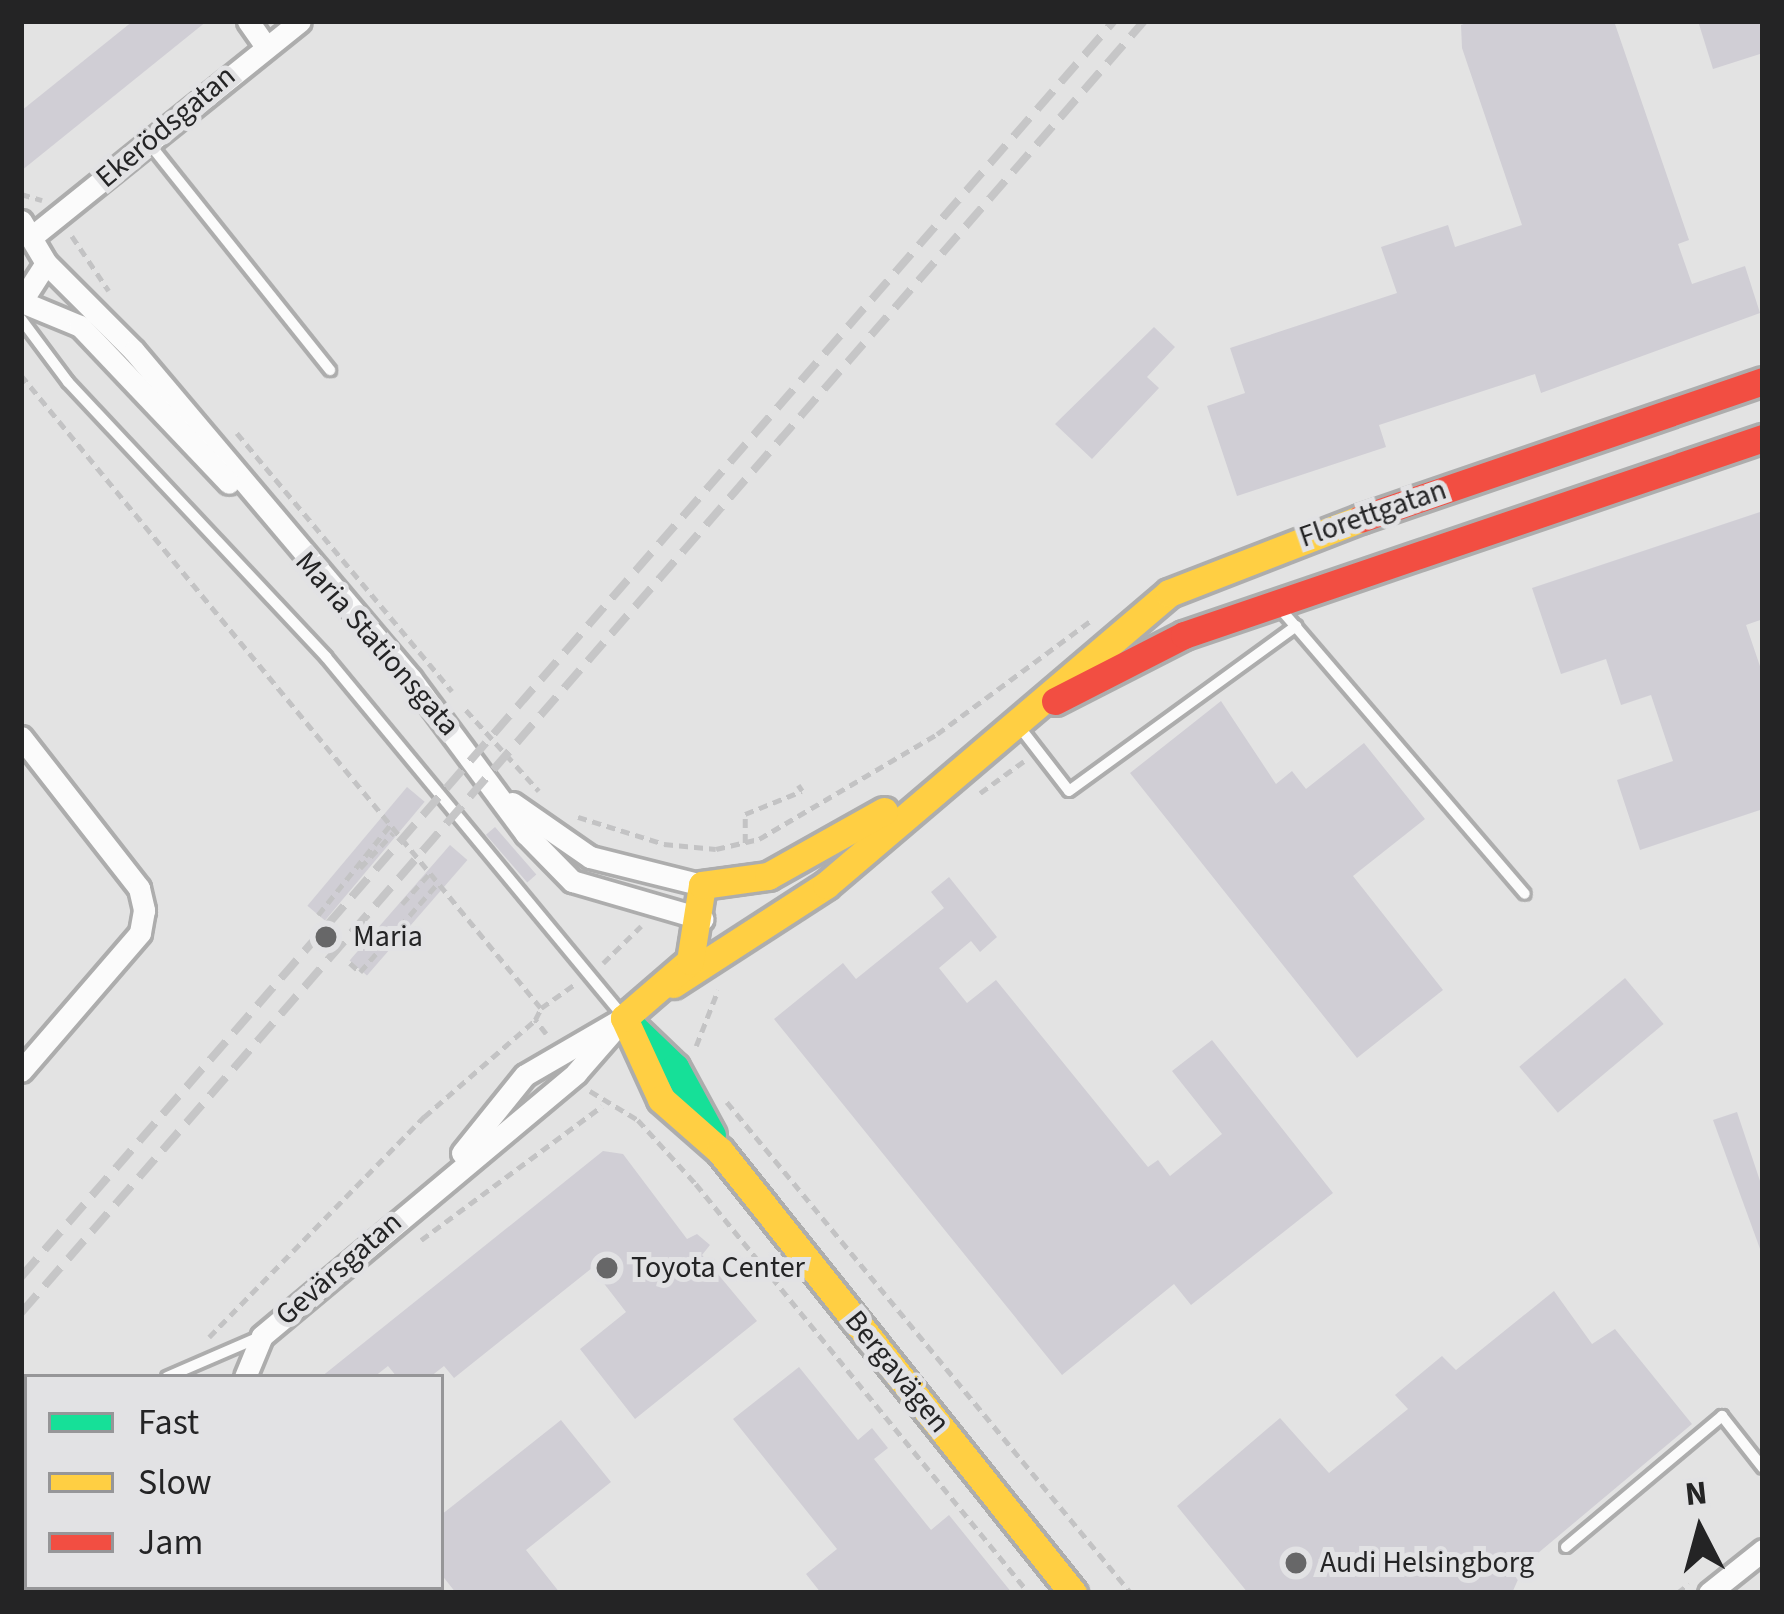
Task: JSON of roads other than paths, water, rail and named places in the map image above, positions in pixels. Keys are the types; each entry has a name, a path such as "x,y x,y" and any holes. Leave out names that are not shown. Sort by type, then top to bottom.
{"street":[{"path":"248,21 265,45"},
{"name":"Ekerödsgatan","path":"27,228 57,217 300,21"},
{"name":"Maria Stationsgata","path":"27,228 46,263 134,351 245,492 572,881 644,908 703,919 774,913"},
{"name":"Maria Stationsgata","path":"46,263 22,302 80,326 245,492"},
{"name":"Florettgatan","path":"673,984 774,913 826,885 941,779 1020,720 1129,620 1216,568 1763,381"},
{"name":"Florettgatan","path":"1020,720 1184,634 1763,438"},
{"path":"21,737 139,888 144,910 140,933 21,1071"},
{"name":"Florettgatan","path":"768,876 941,779"},
{"name":"Maria Stationsgata","path":"506,799 590,856 650,874 702,885 768,876"},
{"path":"673,984 703,919 702,885"},
{"name":"Gevärsgatan","path":"246,1374 262,1336 450,1171 525,1076 673,984"},
{"name":"Bergavägen","path":"624,1018 685,1059 720,1151"},
{"name":"Bergavägen","path":"624,1018 651,1086 720,1151 1073,1593"},
{"path":"1709,1593 1763,1550"}],"lane":[{"path":"148,142 330,370"},
{"path":"21,320 82,398 285,610 624,1018"},
{"path":"1276,603 1525,895"},
{"path":"1020,720 1069,791 1296,626"},
{"path":"172,1374 262,1336"},
{"path":"1566,1546 1722,1416 1763,1468"}],"railway":[{"path":"21,1277 1114,21"},
{"path":"21,1313 1144,21"}],"place":[{"name":"Maria","path":"326,937"},
{"name":"Toyota Center","path":"607,1268"},
{"name":"Audi Helsingborg","path":"1296,1563"}]}
